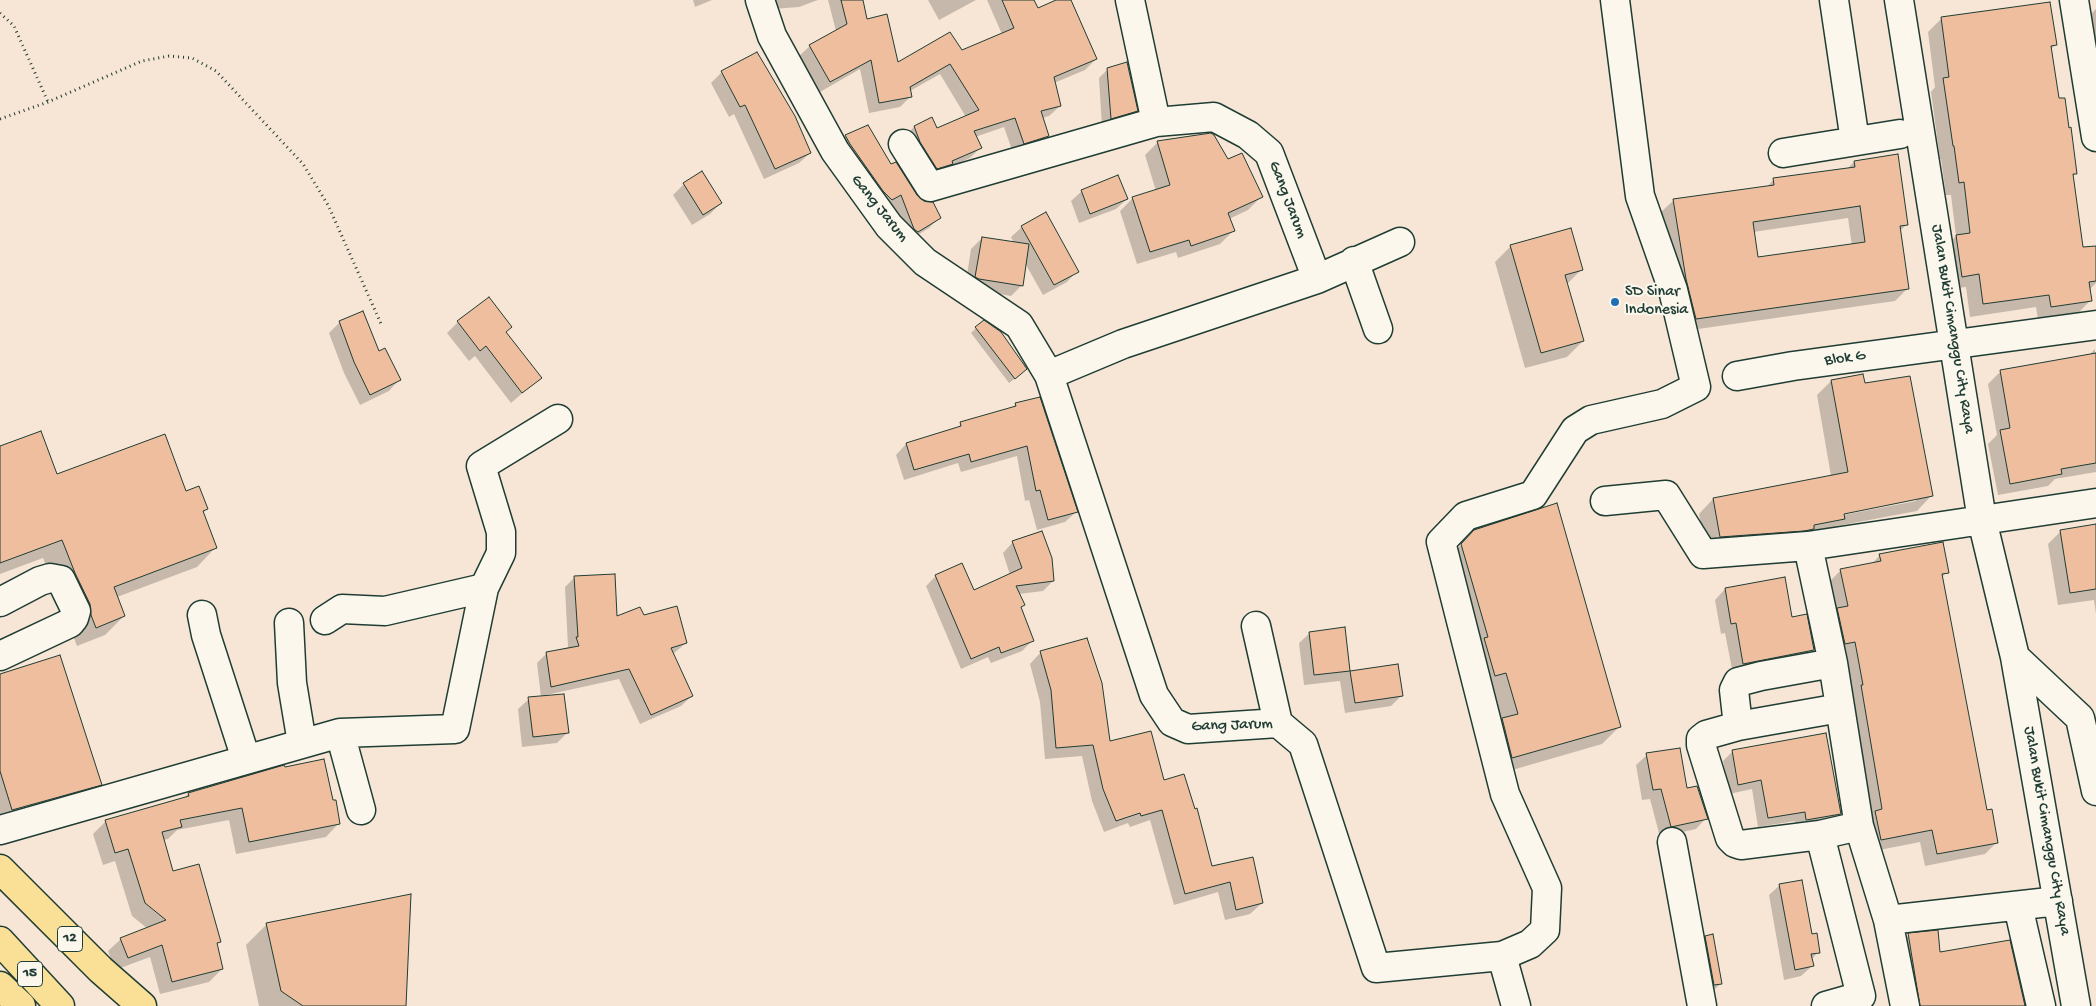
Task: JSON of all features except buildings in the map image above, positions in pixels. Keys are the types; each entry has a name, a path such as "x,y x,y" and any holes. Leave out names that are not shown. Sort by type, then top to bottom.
{"highway":[{"name":"12","path":"0,869 101,970 142,1006"},
{"name":"15","path":"0,888 98,992 114,1006"},
{"name":"15","path":"0,941 60,1006"},
{"path":"0,986 21,1006"}],"street":[{"name":"Gang Jarum","path":"760,0 772,36 835,150 889,226 925,262 1019,325 1048,375 1154,695 1172,722 1188,729 1278,723 1303,744 1376,968 1502,956"},
{"path":"1130,0 1156,122"},
{"path":"1516,1006 1502,956 1530,944 1545,930 1547,888 1505,794 1441,542 1466,516 1534,495 1575,430 1591,420 1662,404 1696,387 1673,290 1640,196 1615,0"},
{"path":"1834,0 1855,141"},
{"name":"Jalan Bukit Cimanggu City Raya","path":"1899,0 1982,520 2014,656 2076,1006"},
{"path":"2074,0 2096,137"},
{"name":"Gang Jarum","path":"903,144 930,187 1156,122 1214,118 1248,135 1269,153 1317,279"},
{"path":"1783,153 1900,134"},
{"path":"1048,375 1123,344 1317,279 1400,242"},
{"path":"1354,261 1378,329"},
{"name":"Blok G","path":"1737,376 1793,366 2096,325"},
{"path":"0,830 246,758 340,733 455,729 484,588 501,552 501,532 481,466 558,419"},
{"path":"1605,502 1666,495 1703,554 1808,546 2096,503"},
{"path":"1808,546 1833,663 1859,826 1888,920 1903,997 1861,996 1826,1006"},
{"path":"0,602 40,580 50,578 61,580 76,610 74,618 70,623 0,656"},
{"path":"325,620 342,609 385,611 484,588"},
{"path":"202,615 206,636 246,758"},
{"path":"289,623 292,683 302,743"},
{"path":"1256,626 1278,723"},
{"path":"2014,656 2080,718 2096,791"},
{"path":"1738,726 1734,690 1738,682 1760,676 1833,663"},
{"path":"1840,708 1738,726 1706,735 1701,739 1701,744 1730,838 1741,845 1820,834 1859,826"},
{"path":"340,733 361,810"},
{"path":"1820,834 1861,996"},
{"path":"1672,842 1702,1006"},
{"path":"1888,920 2058,901"},
{"path":"2018,906 2041,1006"}],"path":[{"path":"0,13 14,26 48,102"},
{"path":"0,119 48,102 142,61 169,56 192,58 216,71 303,164 328,206 382,326"}],"place":[{"name":"SD Sinar Indonesia","path":"1615,302"}]}
